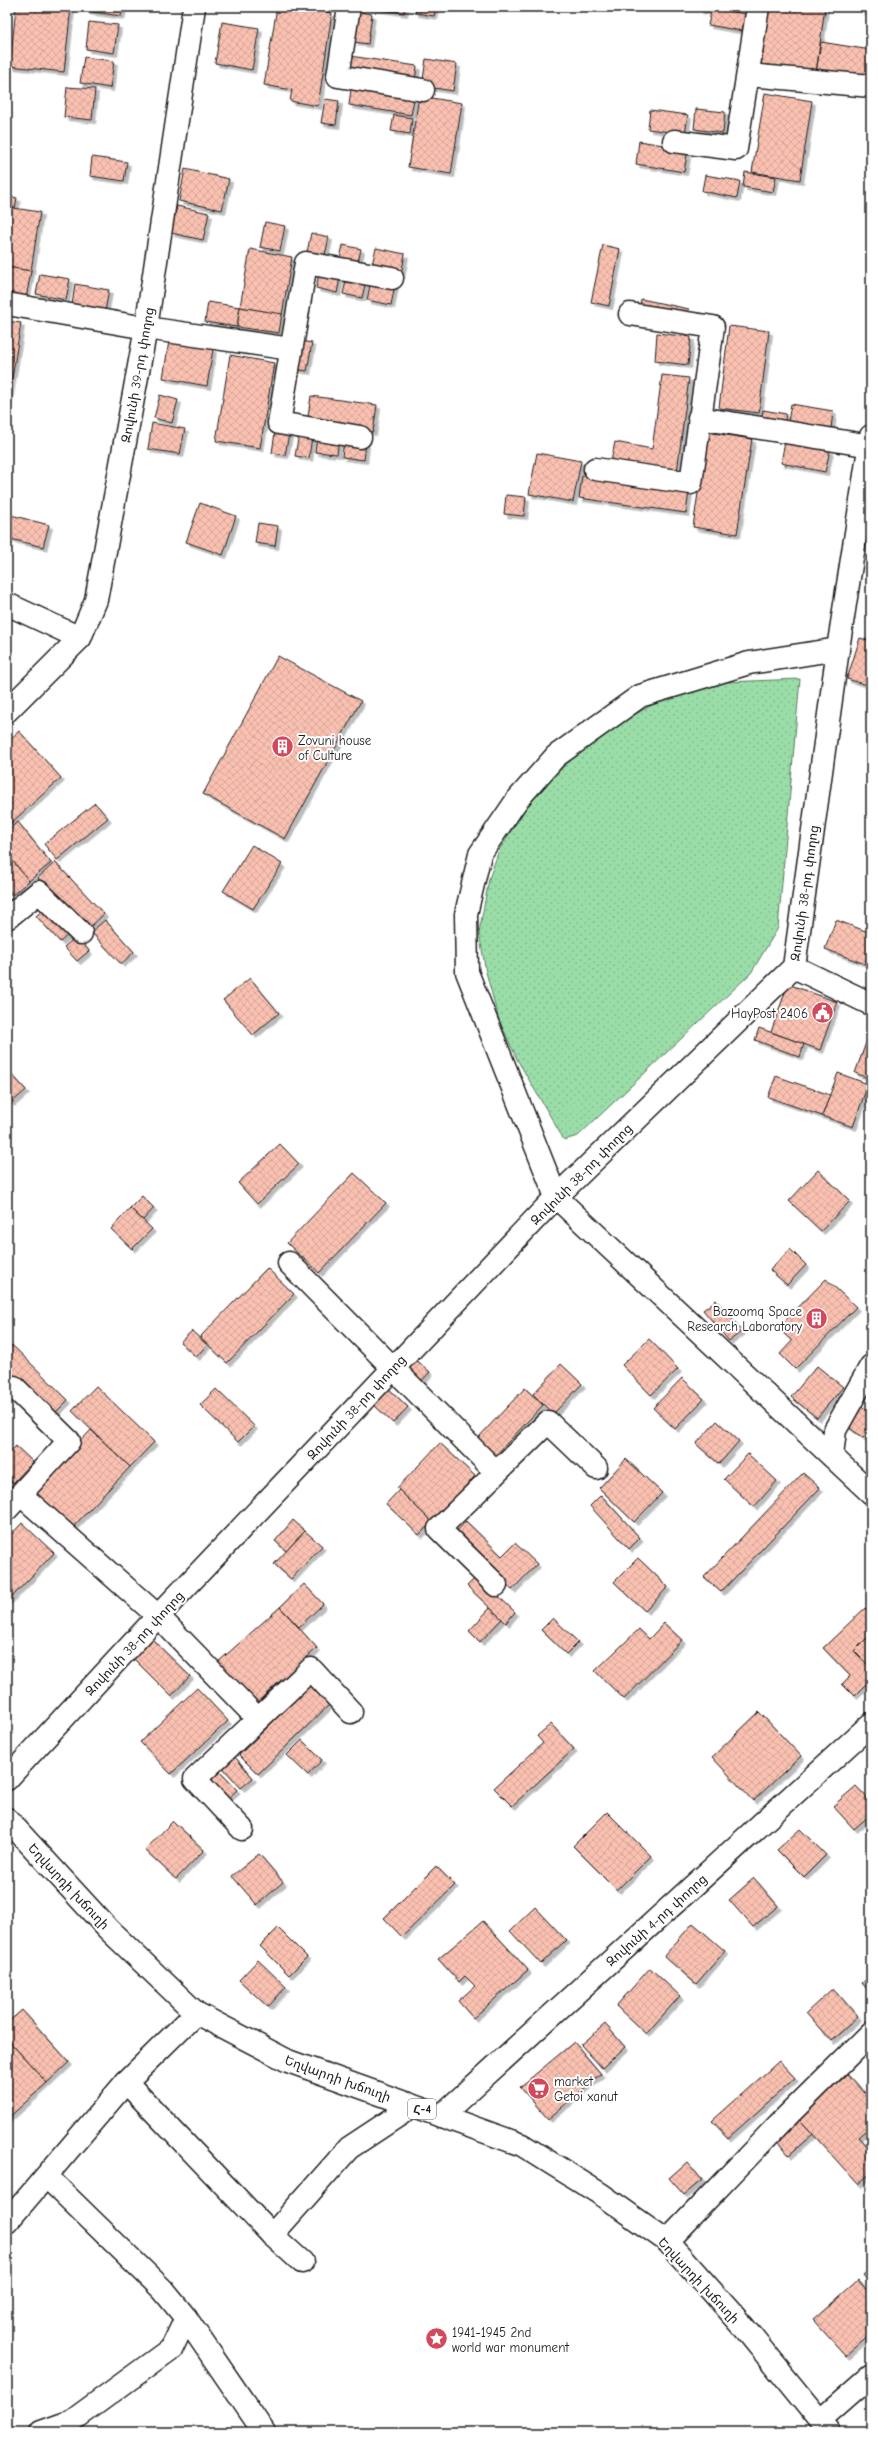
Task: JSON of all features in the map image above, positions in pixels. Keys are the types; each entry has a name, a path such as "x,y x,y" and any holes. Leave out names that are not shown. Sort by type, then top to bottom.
{"street":[{"name":"Զովունի 39-րդ փողոց","path":"7,710 80,638 96,600 146,328 194,7"},
{"path":"350,7 338,76 423,90"},
{"path":"674,141 736,149 758,7"},
{"path":"748,75 871,86"},
{"path":"360,437 279,424 306,263 392,278"},
{"path":"7,304 146,328 291,349"},
{"path":"595,469 691,483 699,418 713,328 630,314"},
{"path":"699,418 870,442"},
{"name":"Զովունի 38-րդ փողոց","path":"7,1780 158,1616 556,1197 794,967 838,649 870,442"},
{"path":"7,604 80,638"},
{"path":"838,649 749,663 640,696 556,756 517,800 480,854 466,914 467,972 556,1197 871,1493"},
{"path":"7,918 39,892 81,933"},
{"path":"794,967 871,1004"},
{"path":"289,1263 496,1472"},
{"path":"832,1456 835,1430 871,1366"},
{"path":"14,1387 69,1441 14,1502 158,1616 258,1719"},
{"path":"496,1585 439,1529 548,1422 596,1468"},
{"path":"242,1829 195,1779 311,1669 351,1712"},
{"name":"Զովունի 4-րդ փողոց","path":"441,2116 871,1724"},
{"name":"Եղվարդի խճուղի","path":"7,1819 108,1929 196,2013 288,2061 522,2145 599,2193 667,2241 742,2325 825,2426"},
{"path":"7,2222 47,2177 126,2082 196,2013"},
{"path":"667,2241 780,2124 871,2033"},
{"path":"126,2082 272,2235 302,2262"},
{"path":"272,2235 349,2148 402,2113 409,2104"},
{"path":"47,2177 163,2290 186,2318 264,2432"},
{"path":"41,2432 72,2421 172,2348 186,2318"},
{"path":"825,2426 871,2376"}],"green space":[{"path":"800,679 778,928 751,973 578,1136 564,1140 518,1061 499,1020 486,972 479,933 489,879 499,850 526,808 552,778 583,748 625,720 666,697 726,682"}],"building":[{"path":"16,7 71,7 64,72 10,66"},
{"path":"87,7 123,7 121,16 86,11"},
{"path":"277,7 292,7 332,13 318,106 290,101 292,90 264,85"},
{"path":"366,7 405,7 404,13"},
{"path":"416,7 436,7 434,16 415,13"},
{"path":"699,7 729,7 729,11 746,14 742,31 708,25 711,12 699,10"},
{"path":"769,7 825,7 816,73 761,66"},
{"path":"862,7 871,7 871,14 861,11"},
{"path":"359,12 372,14 368,44 354,42"},
{"path":"89,22 118,25 114,53 86,49"},
{"path":"222,22 259,28 252,70 215,63"},
{"path":"821,42 871,50 871,82 816,73"},
{"path":"350,56 417,66 415,81 348,70"},
{"path":"84,57 114,61 110,88 80,83"},
{"path":"426,59 457,64 453,91 422,86"},
{"path":"67,87 95,89 92,120 64,117"},
{"path":"351,89 414,99 411,115 349,105"},
{"path":"765,93 812,101 800,180 752,172"},
{"path":"419,96 462,103 451,174 408,167"},
{"path":"325,99 339,101 336,125 321,123"},
{"path":"696,109 725,112 723,133 694,129"},
{"path":"650,110 688,115 685,134 648,129"},
{"path":"394,115 412,118 410,134 391,131"},
{"path":"639,141 688,149 684,172 636,164"},
{"path":"92,157 127,162 124,181 90,176"},
{"path":"185,169 229,179 222,210 179,201"},
{"path":"745,172 776,177 773,192 743,187"},
{"path":"705,175 740,181 737,198 702,191"},
{"path":"7,196 17,198 15,208 7,207"},
{"path":"177,206 209,213 203,240 171,233"},
{"path":"7,207 40,212 31,271 7,267"},
{"path":"265,222 285,226 280,251 260,247"},
{"path":"311,233 329,237 324,260 306,257"},
{"path":"343,245 361,249 357,267 339,263"},
{"path":"603,245 620,249 609,306 591,302"},
{"path":"376,248 405,254 401,275 371,269"},
{"path":"250,249 292,257 282,315 240,307"},
{"path":"7,267 31,271 26,299 7,296"},
{"path":"319,273 340,278 337,293 316,288"},
{"path":"40,274 70,279 66,300 36,294"},
{"path":"347,276 366,280 362,298 343,294"},
{"path":"371,280 395,285 391,305 367,300"},
{"path":"75,284 109,290 105,311 72,305"},
{"path":"641,299 689,309 687,321 639,311"},
{"path":"208,302 240,307 237,327 205,322"},
{"path":"240,307 282,314 279,333 237,327"},
{"path":"7,321 21,323 8,403 7,403"},
{"path":"729,326 769,331 759,413 719,408"},
{"path":"657,333 691,337 688,365 655,361"},
{"path":"169,341 213,349 207,386 163,378"},
{"path":"300,341 312,343 307,371 294,369"},
{"path":"230,355 274,363 260,448 216,441"},
{"path":"662,375 689,378 677,472 611,461 615,442 652,449"},
{"path":"160,395 178,400 172,423 154,418"},
{"path":"311,396 377,405 373,432 307,423"},
{"path":"791,404 833,411 831,429 788,422"},
{"path":"763,410 786,414 784,425 761,421"},
{"path":"152,423 185,429 180,454 148,449"},
{"path":"275,432 289,434 285,455 272,453"},
{"path":"707,432 752,439 737,534 693,527"},
{"path":"299,434 312,436 309,458 295,456"},
{"path":"317,436 339,439 337,454 315,452"},
{"path":"344,440 366,443 364,460 342,457"},
{"path":"785,441 830,450 825,472 781,463"},
{"path":"537,453 581,461 573,502 529,494"},
{"path":"582,476 689,491 686,513 579,498"},
{"path":"506,495 526,497 524,516 504,514"},
{"path":"200,503 236,516 223,555 186,542"},
{"path":"7,514 49,525 43,547 7,538"},
{"path":"258,523 278,526 275,546 255,543"},
{"path":"860,638 871,641 871,686 847,679"},
{"name":"Zovuni house of Culture","path":"278,656 361,701 285,839 203,794"},
{"path":"19,731 61,778 11,823 7,818 7,742"},
{"path":"95,803 108,818 57,860 44,844"},
{"path":"18,822 51,863 29,881 7,854 7,830"},
{"path":"252,845 282,864 253,909 223,891"},
{"path":"7,854 29,881 12,895 7,889"},
{"path":"55,862 104,914 87,930 38,878"},
{"path":"47,907 71,932 60,942 36,916"},
{"path":"105,920 134,952 121,964 91,932"},
{"path":"836,920 871,933 871,948 865,964 825,949"},
{"path":"77,936 89,951 77,961 64,947"},
{"path":"250,978 279,1013 253,1035 223,1000"},
{"path":"788,984 837,1002 820,1050 771,1032"},
{"path":"759,1028 804,1044 800,1057 755,1040"},
{"path":"871,1029 871,1079 855,1073"},
{"path":"7,1069 26,1090 11,1103 7,1098"},
{"path":"838,1073 868,1084 853,1127 822,1116"},
{"path":"776,1076 830,1095 822,1116 768,1097"},
{"path":"280,1144 299,1164 257,1204 238,1183"},
{"path":"818,1170 850,1201 821,1231 789,1201"},
{"path":"354,1173 386,1203 319,1273 287,1243"},
{"path":"142,1196 154,1208 143,1220 130,1208"},
{"path":"130,1208 152,1229 132,1249 111,1229"},
{"path":"790,1249 806,1265 787,1285 770,1270"},
{"path":"267,1268 294,1294 227,1363 200,1337"},
{"name":"Bazoomq Space Research Laboratory","path":"826,1279 856,1307 795,1369 780,1354 792,1341 778,1328"},
{"path":"716,1300 742,1331 729,1341 703,1310"},
{"path":"192,1331 207,1345 196,1357 180,1342"},
{"path":"649,1339 678,1369 651,1395 622,1365"},
{"path":"12,1345 68,1400 53,1415 7,1369 7,1350"},
{"path":"414,1358 430,1372 415,1388 400,1373"},
{"path":"561,1364 582,1384 553,1414 533,1394"},
{"path":"817,1366 843,1387 817,1418 791,1397"},
{"path":"682,1378 704,1399 675,1429 653,1408"},
{"path":"385,1385 408,1407 393,1423 370,1401"},
{"path":"96,1386 154,1442 130,1467 72,1411"},
{"path":"525,1388 543,1405 493,1458 475,1441"},
{"path":"216,1389 254,1426 238,1442 200,1405"},
{"path":"860,1405 871,1413 871,1428 863,1438 844,1424"},
{"path":"717,1421 739,1441 719,1464 696,1444"},
{"path":"91,1430 130,1467 69,1531 29,1495"},
{"path":"440,1443 475,1476 432,1522 397,1488"},
{"path":"16,1446 33,1462 13,1483 7,1478 7,1455"},
{"path":"748,1454 777,1481 754,1507 724,1479"},
{"path":"626,1459 662,1493 634,1522 599,1488"},
{"path":"803,1473 820,1488 721,1592 704,1577"},
{"path":"399,1490 432,1522 419,1535 386,1504"},
{"path":"601,1495 640,1538 629,1549 590,1506"},
{"path":"293,1520 305,1531 286,1551 275,1541"},
{"path":"466,1521 502,1556 515,1543 537,1564 512,1590 454,1534"},
{"path":"22,1523 54,1553 7,1602 7,1539"},
{"path":"305,1531 322,1546 291,1579 274,1564"},
{"path":"638,1558 668,1587 645,1611 614,1582"},
{"path":"477,1576 515,1612 506,1623 467,1586"},
{"path":"304,1584 323,1604 299,1627 280,1607"},
{"path":"280,1607 317,1648 255,1704 217,1663"},
{"path":"490,1608 502,1619 480,1642 469,1631"},
{"path":"865,1608 871,1615 871,1679 854,1696 842,1684 850,1676 823,1648"},
{"path":"553,1618 578,1642 566,1654 541,1630"},
{"path":"664,1623 682,1640 624,1699 595,1671 639,1629 649,1639"},
{"path":"871,1634 871,1668 854,1651"},
{"path":"150,1637 190,1676 171,1696 131,1656"},
{"path":"312,1684 331,1703 258,1774 239,1755"},
{"path":"197,1688 228,1721 171,1774 140,1742"},
{"path":"759,1712 801,1756 753,1801 712,1757"},
{"path":"551,1724 574,1749 512,1806 494,1788 543,1743 537,1736"},
{"path":"302,1740 322,1760 308,1775 287,1755"},
{"path":"235,1757 253,1778 241,1788 223,1768"},
{"path":"219,1771 237,1790 226,1800 208,1781"},
{"path":"856,1786 871,1802 871,1814 854,1829 833,1806"},
{"path":"607,1812 651,1856 617,1890 573,1846"},
{"path":"173,1821 204,1850 176,1879 145,1850"},
{"path":"800,1829 826,1855 804,1877 777,1850"},
{"path":"259,1854 283,1882 257,1905 232,1876"},
{"path":"436,1866 455,1885 402,1937 384,1918"},
{"path":"754,1878 778,1906 753,1927 729,1900"},
{"path":"535,1907 566,1940 541,1964 510,1931"},
{"path":"483,1921 528,1970 473,2018 458,2001 475,1986 465,1976 459,1982 438,1959"},
{"path":"693,1923 725,1951 696,1984 664,1956"},
{"path":"278,1928 307,1957 289,1975 260,1946"},
{"path":"258,1960 286,1987 268,2007 239,1980"},
{"path":"650,1968 680,1996 646,2034 616,2006"},
{"path":"871,1976 871,1994 862,1983"},
{"path":"833,1988 858,2017 831,2041 806,2013"},
{"path":"22,2010 69,2062 47,2083 7,2039 7,2023"},
{"path":"605,2024 625,2047 602,2068 581,2045"},
{"path":"7,2039 47,2083 7,2119"},
{"path":"574,2042 601,2074 548,2119 520,2087"},
{"path":"779,2061 795,2078 728,2138 712,2121"},
{"path":"848,2074 871,2100 871,2126 858,2137 871,2151 871,2173 858,2184 798,2118"},
{"path":"798,2118 813,2134 789,2155 775,2139"},
{"path":"687,2162 702,2180 684,2195 669,2178"},
{"path":"871,2269 871,2285 863,2276"},
{"path":"858,2280 871,2295 871,2334 846,2356 813,2320"}],"place":[{"name":"Zovuni house of Culture","path":"282,747"},
{"name":"HayPost 2406","path":"823,1013"},
{"name":"Bazoomq Space Research Laboratory","path":"817,1318"},
{"name":"market Getoi xanut","path":"538,2088"},
{"name":"1941-1945 2nd world war monument","path":"437,2339"}]}
